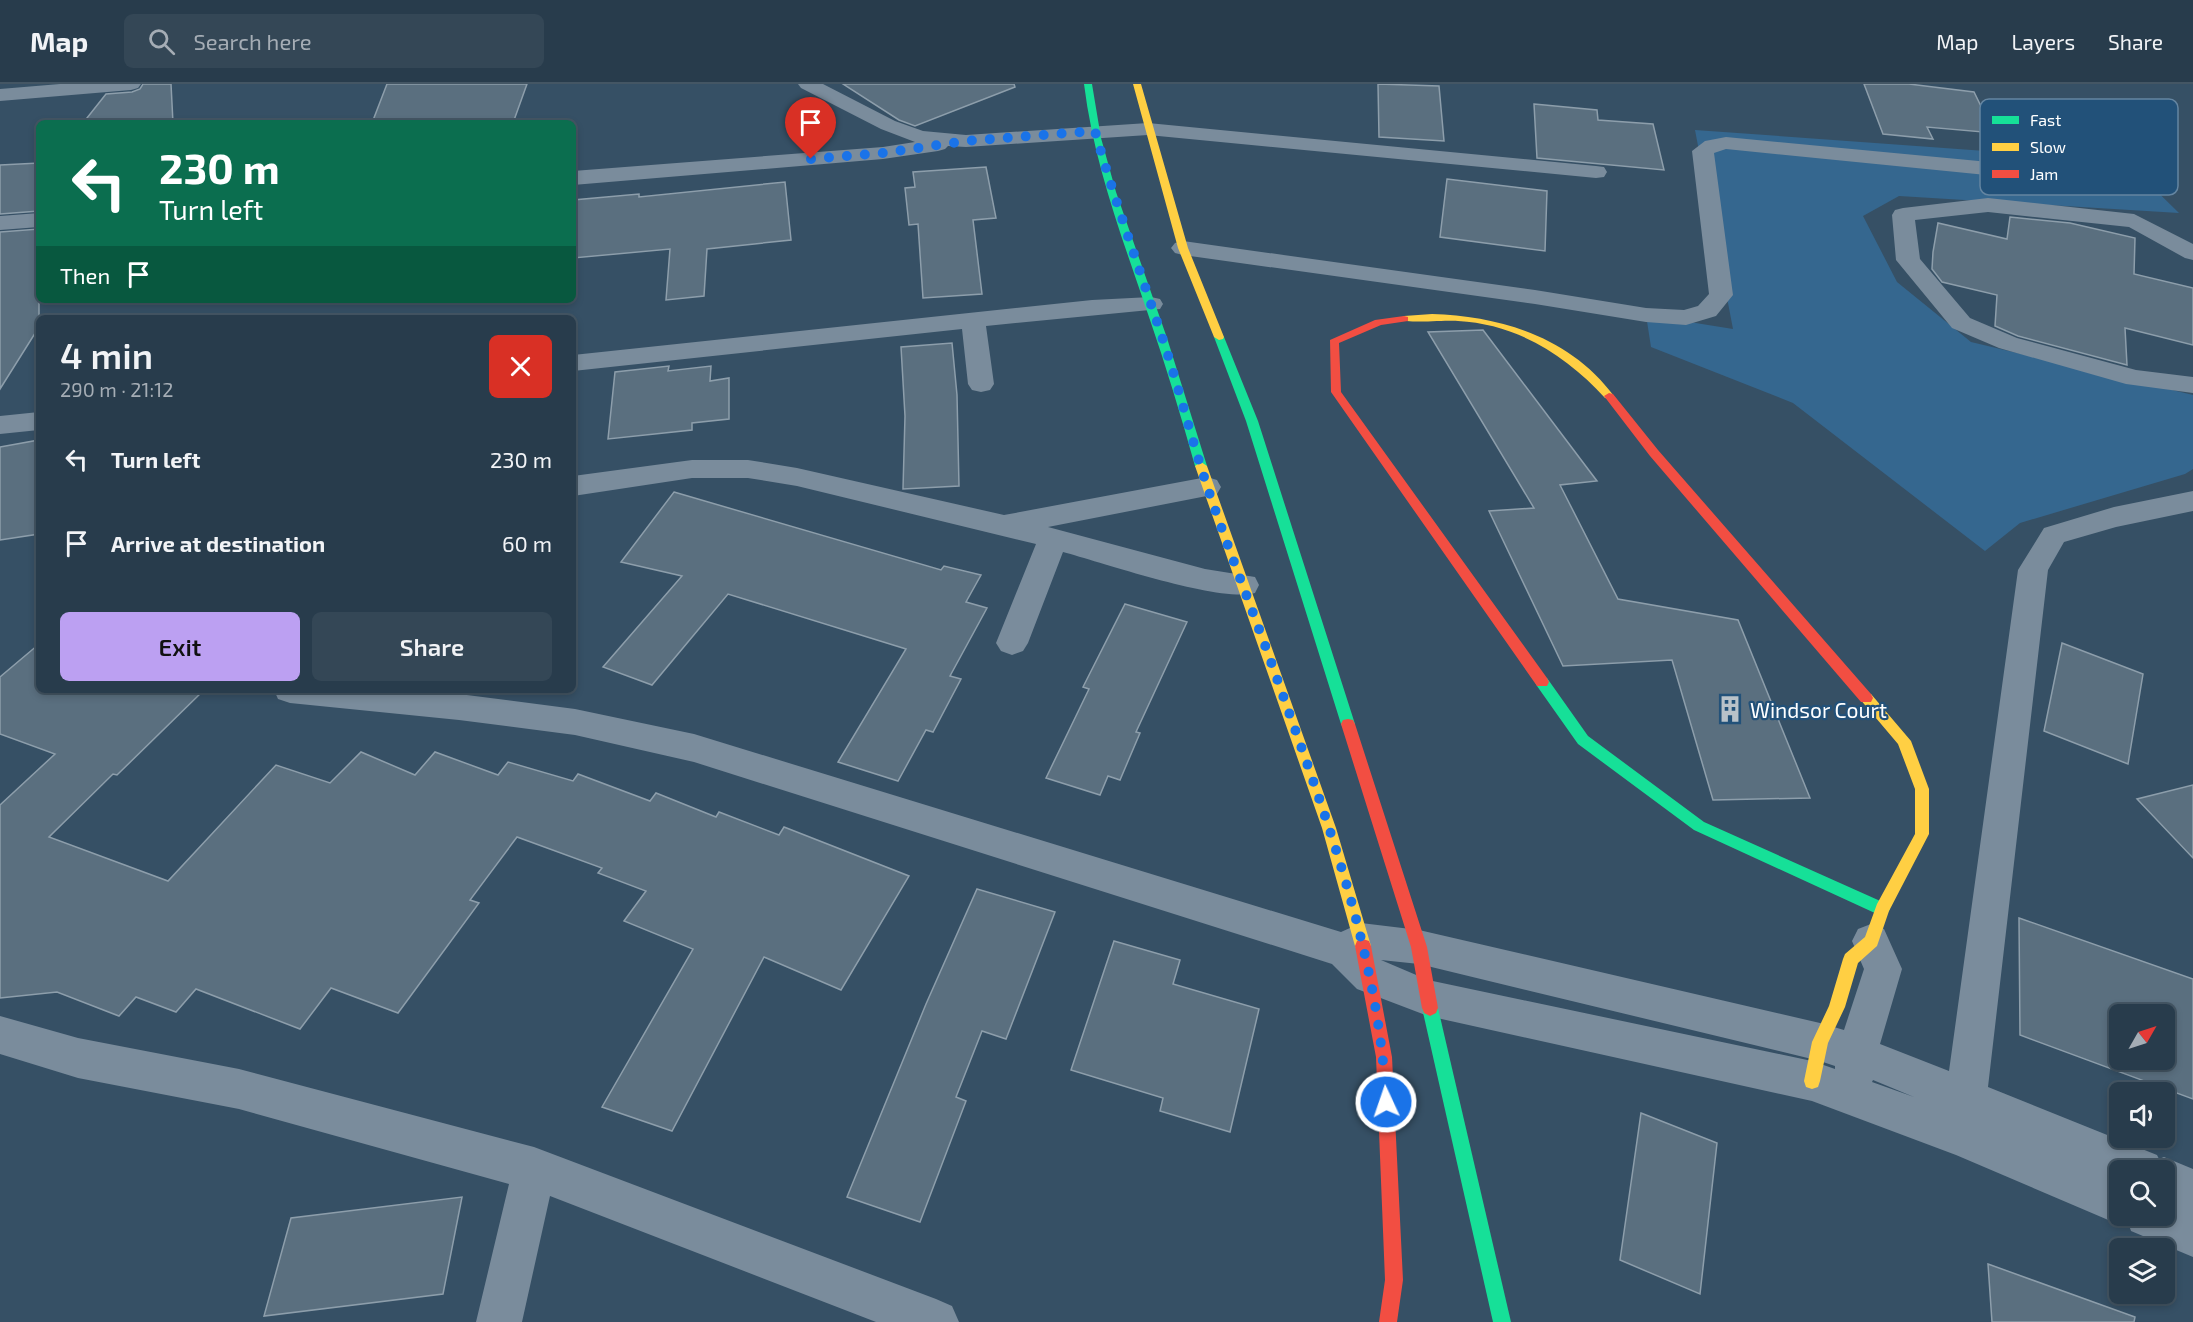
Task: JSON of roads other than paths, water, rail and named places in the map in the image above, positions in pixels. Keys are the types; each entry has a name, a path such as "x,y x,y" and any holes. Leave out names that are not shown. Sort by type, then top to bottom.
{"street":[{"path":"0,95 84,86 131,84"},
{"path":"808,84 888,125 920,137 966,141"},
{"path":"1088,84 1090,116 1114,200 1151,304 1208,487 1329,828 1352,945 1371,976 1384,1057 1394,1280 1388,1322"},
{"path":"1137,84 1183,248 1252,421 1419,947 1428,998 1502,1322"},
{"path":"576,178 883,153 966,141 1148,129 1596,172"},
{"path":"1183,248 1535,297 1646,315 1686,318 1707,311 1721,295 1703,151 1712,145 1726,143 1980,168"},
{"path":"2193,253 2134,221 1988,205 1903,215 1908,260 1961,323 2008,343 2135,378 2193,385"},
{"path":"0,223 36,220"},
{"path":"576,363 1092,307 1151,304"},
{"path":"1812,1081 1838,1048 1882,969 1876,925 1922,834 1922,789 1904,741 1654,453 1597,380 1554,346 1491,321 1423,316 1379,322 1334,342 1336,392 1583,740 1700,826 1876,925"},
{"path":"973,320 981,384"},
{"path":"0,425 36,420"},
{"path":"576,486 692,469 748,469 797,477 1002,526 1205,580 1244,585"},
{"path":"1002,526 1208,487"},
{"path":"1963,1117 2033,570 2054,535 2114,518 2193,501"},
{"path":"1012,643 1053,540"},
{"path":"321,693 459,707 574,722 694,748 1283,933 1352,945 1419,947 1838,1048 2109,1197"},
{"path":"1371,976 1428,998 1812,1081 1852,1096 1963,1117 2109,1160"},
{"path":"0,1035 78,1058 239,1089 534,1169 936,1322"},
{"path":"1838,1048 1852,1096"},
{"path":"499,1322 534,1169"},
{"path":"2175,1184 2193,1191"},
{"path":"2172,1226 2193,1235"}],"place":[{"name":"Windsor Court","path":"1730,709"}]}
